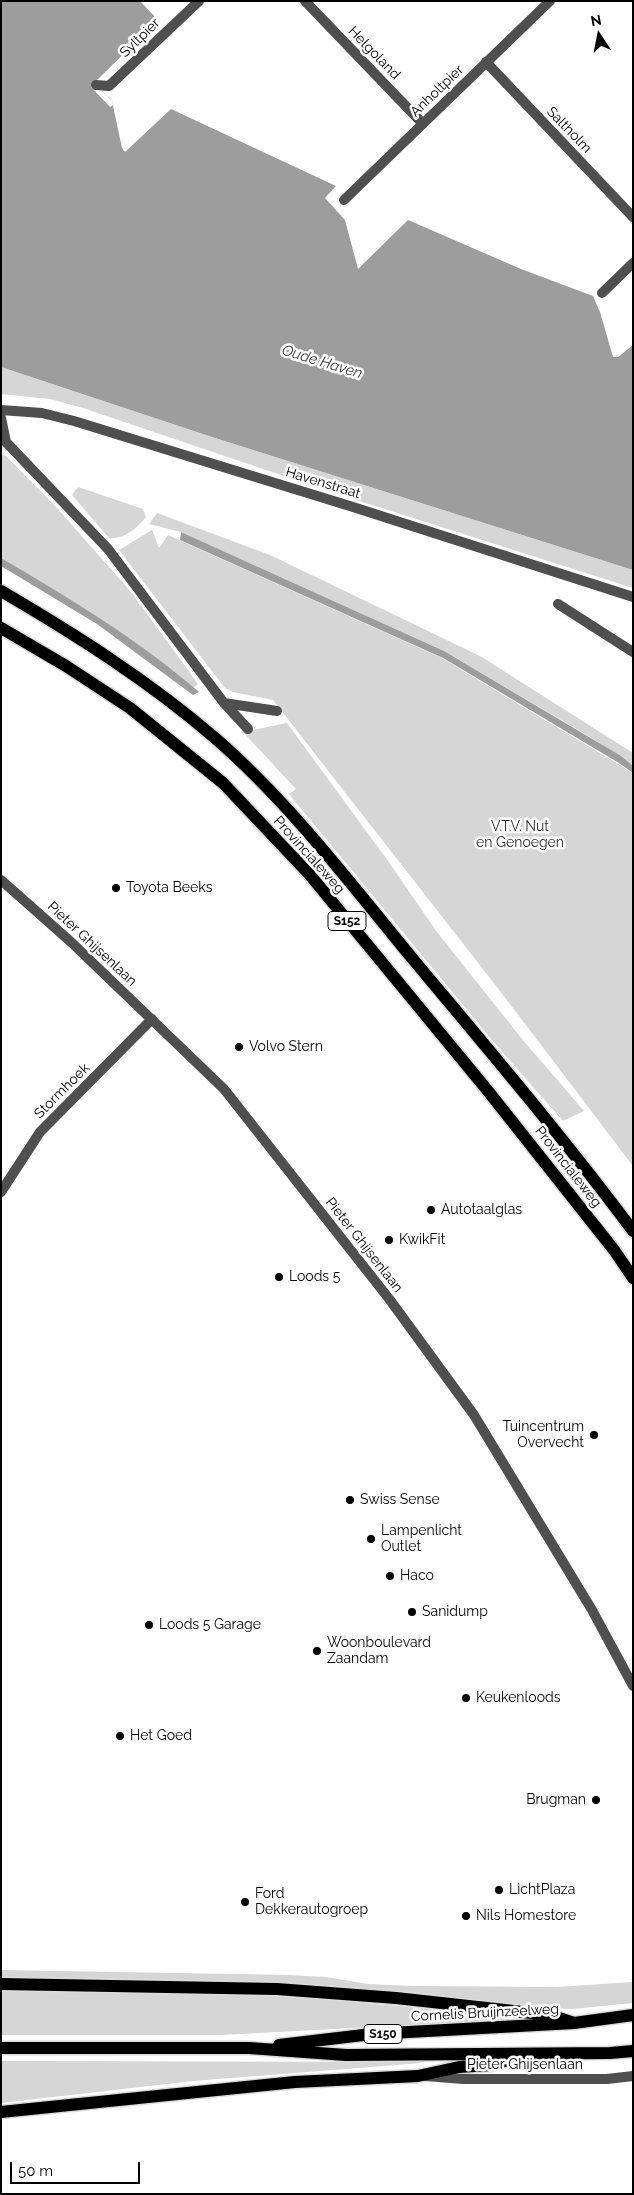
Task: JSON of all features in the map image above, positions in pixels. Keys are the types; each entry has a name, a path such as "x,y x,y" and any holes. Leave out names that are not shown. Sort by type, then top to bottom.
{"main road":[{"name":"Provincialeweg","path":"1,591 59,624 139,678 215,738 270,792 322,849 503,1068 633,1231"},
{"name":"Provincialeweg","path":"1,628 66,666 130,708 223,783 322,890 488,1091 614,1250 633,1278"},
{"path":"1,1984 218,1988 336,1993 550,2015 574,2022"},
{"name":"Cornelis Bruijnzeelweg","path":"249,2048 372,2034 574,2022 633,2015"},
{"name":"Cornelis Bruijnzeelweg","path":"1,2048 249,2048 346,2055 610,2054 633,2051"},
{"path":"1,2112 296,2082 418,2076 459,2067 491,2065 529,2054"}],"street":[{"name":"Syltpier","path":"96,86 109,86 199,1"},
{"name":"Helgoland","path":"305,1 423,124"},
{"name":"Anholtpier","path":"344,200 550,1"},
{"name":"Saltholm","path":"486,62 633,217"},
{"path":"602,293 633,263"},
{"name":"Havenstraat","path":"1,410 42,413 74,421 353,507 633,597"},
{"path":"1,418 6,442 108,549 224,703 248,729"},
{"path":"558,604 633,652"},
{"path":"224,703 277,711"},
{"name":"Pieter Ghijsenlaan","path":"1,880 71,942 224,1089 390,1300 474,1414 592,1610 633,1686"},
{"name":"Stormhoek","path":"1,1192 40,1132 152,1019"},
{"name":"Pieter Ghijsenlaan","path":"418,2076 463,2079 607,2079 633,2076"}],"green space":[{"path":"1,367 212,437 633,570 633,588 325,490 83,408 50,399 1,394"},
{"path":"1,454 6,456 57,508 132,593 198,684 193,688 151,655 1,558"},
{"path":"78,487 143,509 146,517 125,535 109,538 72,495"},
{"path":"157,513 270,555 480,656 633,753 633,766 590,737 444,651 181,532 149,524"},
{"name":"V.T.V. Nut en Genoegen","path":"152,530 159,548 168,535 442,658 633,773 633,1166 500,991 273,700 233,692 225,688 119,550"},
{"path":"287,723 388,861 437,932 522,1039 584,1111 563,1121 491,1039 289,794 296,789 243,732"},
{"path":"2,1970 289,1975 326,1977 368,1984 414,1986 557,1987 633,1982 633,2003 573,2009 545,2008 442,1996 282,1984 1,1978"},
{"path":"1,1991 226,1993 300,1997 505,2016 504,2020 221,2035 1,2035"},
{"path":"1,2061 422,2063 193,2081 1,2103"}],"water":[{"name":"Oude Haven","path":"1,1 140,1 158,20 94,83 112,101 122,148 125,152 171,109 336,186 325,198 345,220 358,269 408,220 521,269 593,296 600,312 613,357 618,357 633,345 633,570 212,437 1,367"},
{"path":"181,532 444,651 621,756 633,766 633,773 443,658 180,540"},
{"path":"1,558 78,604 128,637 199,692 193,695 97,624 1,566"}],"pier":[{"path":"94,83 112,101 113,105 110,107 91,87"}],"place":[{"name":"Toyota Beeks","path":"116,888"},
{"name":"Volvo Stern","path":"239,1047"},
{"name":"Autotaalglas","path":"431,1210"},
{"name":"KwikFit","path":"389,1240"},
{"name":"Loods 5","path":"279,1277"},
{"name":"Tuincentrum Overvecht","path":"594,1435"},
{"name":"Swiss Sense","path":"350,1500"},
{"name":"Lampenlicht Outlet","path":"371,1539"},
{"name":"Haco","path":"390,1576"},
{"name":"Sanidump","path":"412,1612"},
{"name":"Loods 5 Garage","path":"149,1625"},
{"name":"Woonboulevard Zaandam","path":"317,1651"},
{"name":"Keukenloods","path":"466,1698"},
{"name":"Het Goed","path":"120,1736"},
{"name":"Brugman","path":"596,1800"},
{"name":"LichtPlaza","path":"499,1890"},
{"name":"Ford Dekkerautogroep","path":"245,1902"},
{"name":"Nils Homestore","path":"466,1916"}]}
